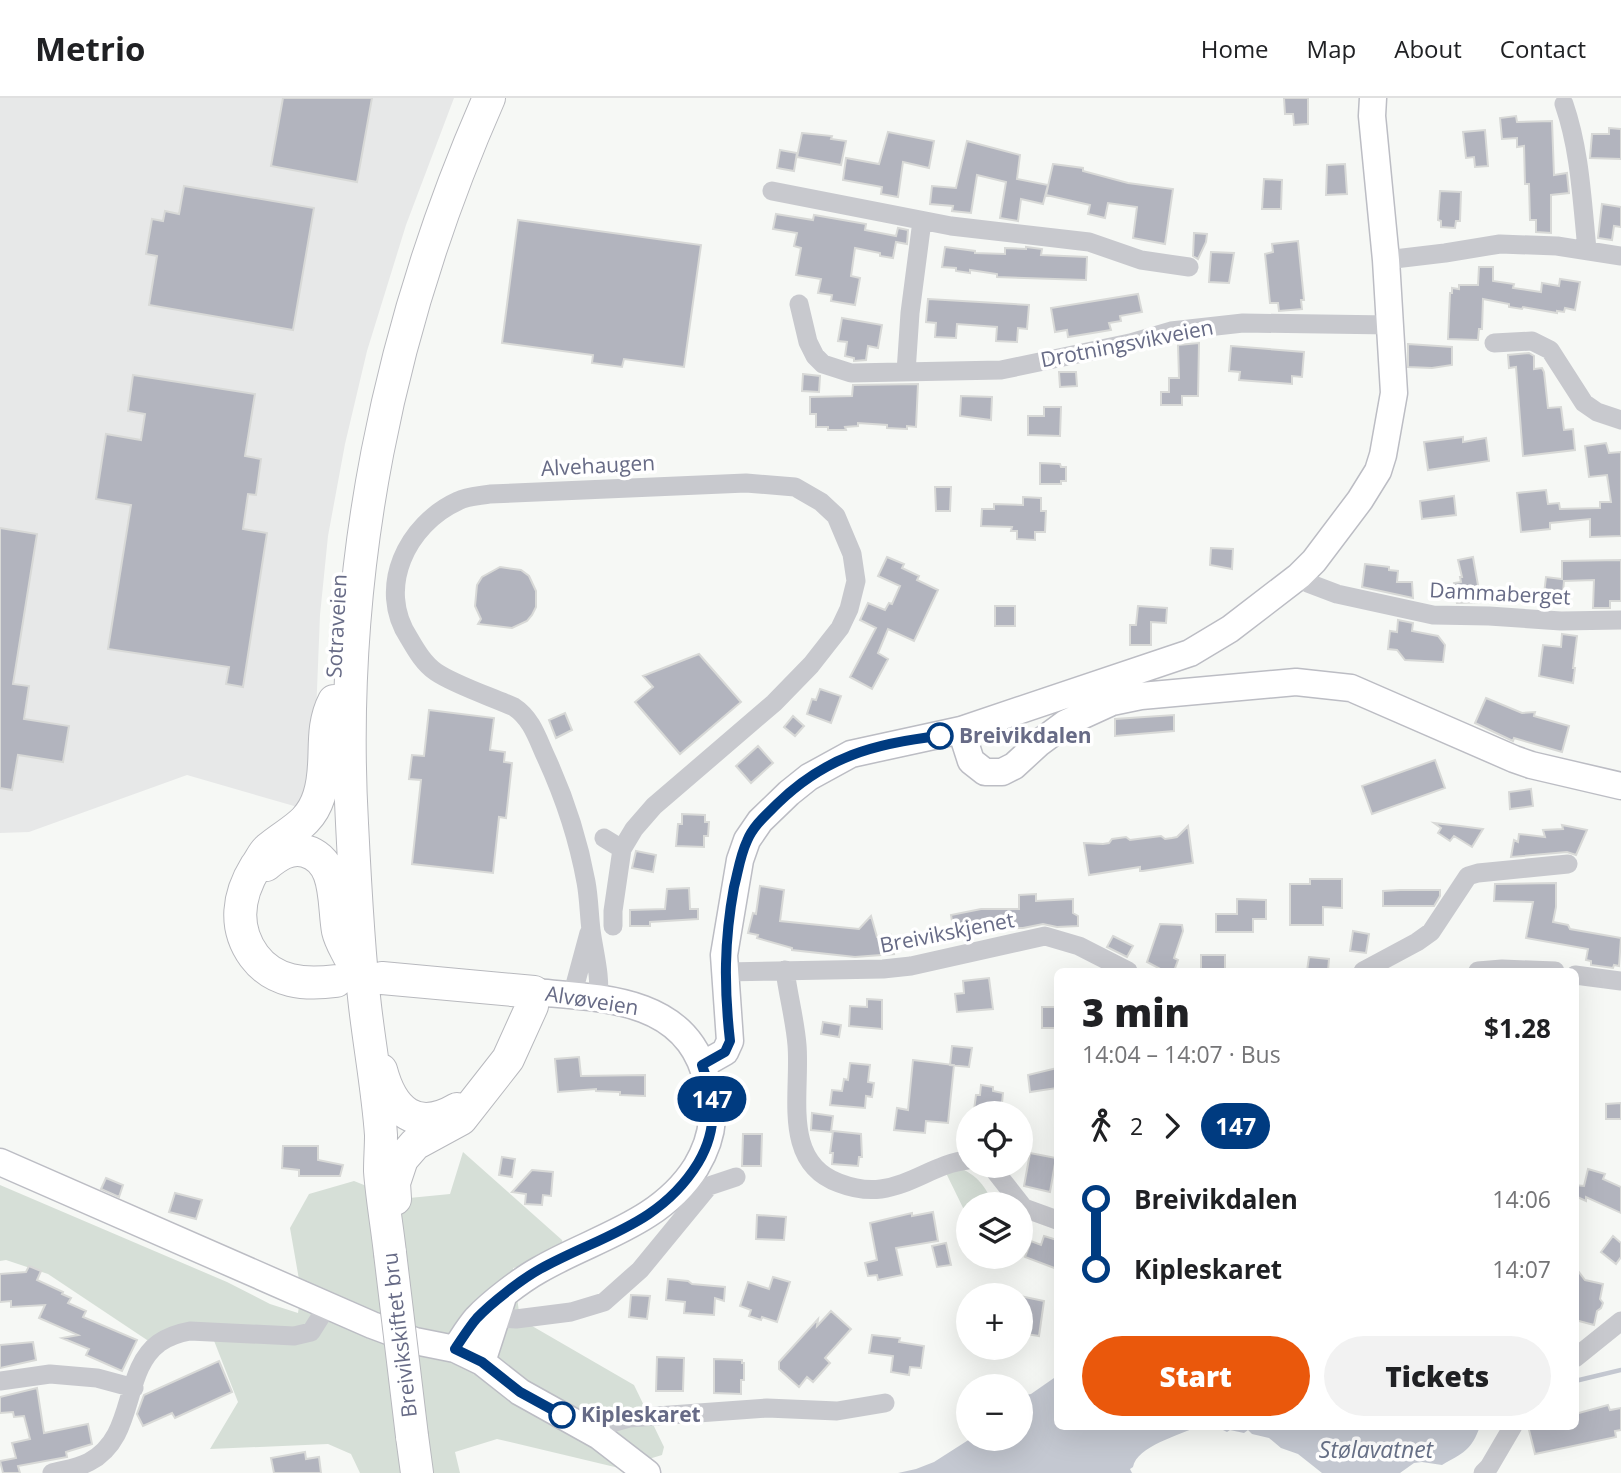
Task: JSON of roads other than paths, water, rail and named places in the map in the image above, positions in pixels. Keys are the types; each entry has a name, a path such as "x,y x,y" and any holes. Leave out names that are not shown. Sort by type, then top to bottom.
{"highway":[{"name":"Sotraveien","path":"358,972 337,838 334,701 335,634 348,505 364,416 384,332 411,244 468,98"},
{"name":"Sotraveien","path":"386,1188 371,1138 358,972 349,716 352,640 365,517 384,415 412,305 449,195 489,98"},
{"path":"334,701 325,718 324,772 319,796 309,816 290,835 267,850 250,876 241,898 240,922 249,948 272,973 306,984 358,972 520,991 485,1087 461,1119 425,1137 408,1151 386,1188"},
{"path":"250,876 278,855 299,850 319,857 330,874 338,934 372,1002 382,1071 391,1099 400,1109 415,1117 439,1118 485,1087"},
{"name":"Breivikskiftet bru","path":"386,1188 390,1253 417,1473"}],"main road":[{"path":"702,1065 725,1052 730,1041 724,972 740,860 747,840 760,821 789,793 839,758 961,730 1189,653 1230,629 1299,576 1341,527 1378,471 1394,393 1386,260 1372,116 1373,98"},
{"path":"961,730 969,758 976,767 985,772 1002,772 1014,766 1066,723 1112,702 1141,696 1296,682 1319,683 1351,688 1531,765 1621,786"},
{"name":"Alvøveien","path":"455,1349 475,1320 495,1309 519,1282 631,1225 660,1207 686,1182 703,1155 713,1121 712,1095 702,1065 692,1045 667,1020 624,1002 520,991"},
{"path":"0,1162 415,1341 455,1349 482,1362 520,1392 599,1436 647,1473"},
{"path":"482,1362 495,1309"}],"street":[{"path":"1564,104 1579,170 1587,249"},
{"path":"772,191 922,221 1089,242 1141,260 1189,267"},
{"path":"906,372 909,313 922,221"},
{"path":"1386,260 1500,244 1587,249 1621,256"},
{"name":"Drotningsvikveien","path":"799,304 808,342 815,356 822,364 851,373 1001,370 1130,343 1171,331 1243,323 1391,325"},
{"path":"1494,343 1532,341 1550,350 1584,403 1597,412 1621,420"},
{"name":"Alvehaugen","path":"585,997 590,929 587,885 573,826 560,787 525,714 435,672 422,659 403,629 397,613 399,566 408,545 421,527 442,509 461,499 490,494 746,483 795,487 821,502 839,519 852,554 856,580 849,609 840,628 811,665 774,703 654,806 634,829 622,849 612,911 613,926"},
{"name":"Dammaberget","path":"1299,576 1308,583 1337,594 1433,615 1561,621 1621,620"},
{"path":"604,838 622,849"},
{"path":"1369,968 1431,932 1468,876 1568,864"},
{"name":"Breivikskjenet","path":"724,972 883,970 1045,936 1079,946 1122,968"},
{"path":"785,970 797,1043 797,1127 801,1145 817,1171 830,1180 845,1185 863,1190 881,1189 904,1184 956,1162"},
{"path":"1579,976 1621,981"},
{"path":"495,1309 516,1319 571,1312 604,1303 640,1270 709,1186 736,1177"},
{"path":"1000,1178 1024,1208 1054,1219"},
{"path":"52,1473 88,1463 108,1447 122,1425 143,1365 153,1349 173,1335 200,1331 294,1336 311,1332 328,1305"},
{"path":"1579,1355 1621,1321"},
{"path":"0,1381 51,1374 97,1378 134,1388"},
{"path":"599,1436 604,1425 629,1418 767,1408 837,1411 886,1403"},
{"path":"1483,1473 1511,1430"}],"water":[{"path":"1054,1378 1054,1430 1189,1430 1142,1453 1130,1469 1132,1473 898,1473 934,1462 956,1448 956,1451 1033,1451 1033,1393"},
{"name":"Stølavatnet","path":"1248,1430 1478,1430 1466,1450 1442,1465 1414,1463 1400,1473 1322,1473 1298,1454 1281,1448 1269,1438 1252,1434"}],"waterway":[{"path":"1579,1380 1621,1370"}],"place":[{"name":"Breivikdalen","path":"940,736"},
{"name":"Kipleskaret","path":"562,1415"}]}
